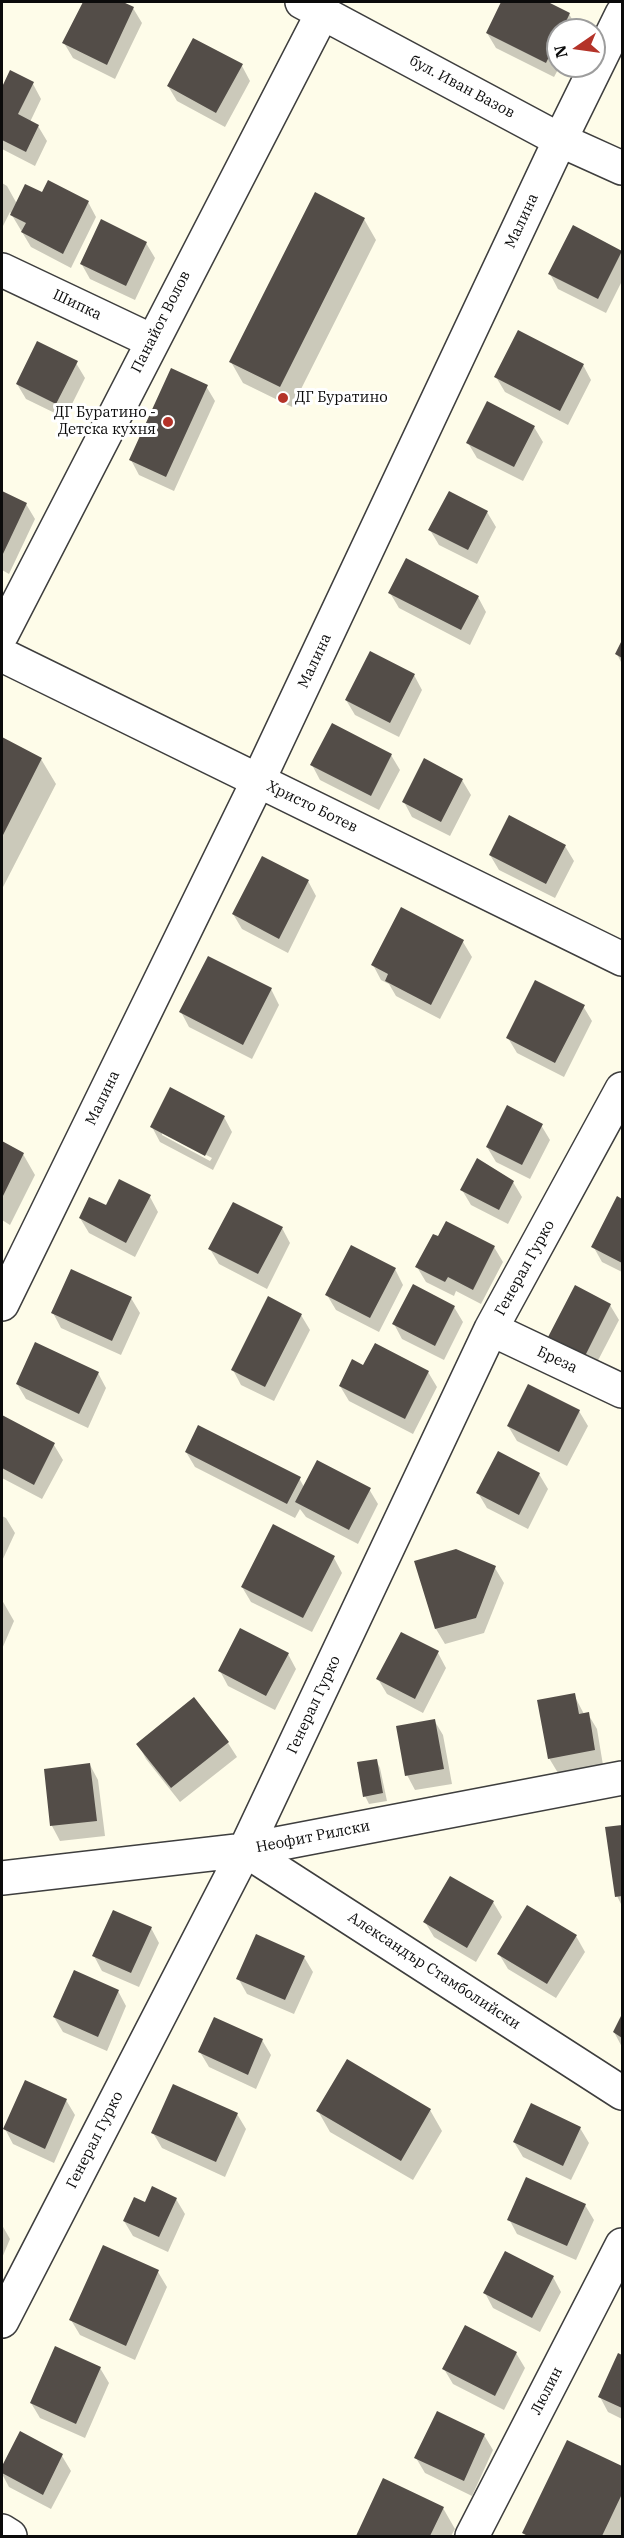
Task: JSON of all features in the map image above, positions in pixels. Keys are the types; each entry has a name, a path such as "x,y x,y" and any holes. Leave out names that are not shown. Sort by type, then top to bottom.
{"street":[{"name":"бул. Иван Вазов","path":"313,7 560,140 622,168"},
{"name":"Панайот Волов","path":"2,634 152,341 313,7"},
{"name":"Малина","path":"2,1304 258,781 560,140 622,14"},
{"name":"Шипка","path":"2,270 152,341"},
{"name":"Христо Ботев","path":"2,655 622,959"},
{"name":"Генерал Гурко","path":"2,2321 246,1850 491,1329 622,1089"},
{"name":"Бреза","path":"491,1329 622,1391"},
{"name":"Неофит Рилски","path":"2,1878 246,1850 622,1778"},
{"name":"Александър Стамболийски","path":"246,1850 622,2093"},
{"name":"Люлин","path":"472,2536 622,2246"},
{"path":"2,2531 10,2536"}],"building":[{"path":"83,2 123,2 134,7 107,65 62,43"},
{"path":"501,2 548,2 570,13 568,18 546,18 546,63 486,33"},
{"path":"193,38 243,64 216,113 167,86"},
{"path":"10,70 34,82 18,114 39,125 26,152 2,140 2,87"},
{"path":"48,180 89,201 63,254 21,232 26,223 10,215 25,184 42,192"},
{"path":"315,192 365,218 280,387 229,362"},
{"path":"101,219 147,242 126,286 80,264"},
{"path":"573,225 622,251 598,299 548,274"},
{"path":"518,330 584,364 560,411 494,377"},
{"path":"37,341 78,361 56,404 16,384"},
{"name":"ДГ Буратино - Детска кухня","path":"171,368 208,385 166,477 129,460"},
{"path":"487,401 535,426 514,467 466,443"},
{"path":"2,491 27,503 2,556"},
{"path":"449,491 488,511 468,550 428,530"},
{"path":"406,558 479,596 461,630 388,593"},
{"path":"622,640 622,658 615,654"},
{"path":"370,651 415,674 390,723 345,700"},
{"path":"332,723 392,754 371,796 310,765"},
{"path":"2,737 42,758 2,837"},
{"path":"424,758 463,779 441,822 402,802"},
{"path":"509,815 566,845 546,884 489,855"},
{"path":"262,856 309,880 279,939 232,914"},
{"path":"401,907 464,940 431,1005 385,981 388,974 371,965"},
{"path":"208,956 272,988 243,1045 179,1012"},
{"path":"535,980 585,1005 555,1063 506,1038"},
{"path":"170,1087 225,1116 205,1156 150,1127"},
{"path":"507,1105 543,1124 522,1165 486,1147"},
{"path":"2,1141 24,1153 2,1198"},
{"path":"477,1158 514,1181 499,1210 460,1190"},
{"path":"119,1179 151,1195 126,1243 79,1218 89,1197 106,1205"},
{"path":"617,1196 622,1199 622,1263 591,1247"},
{"path":"233,1202 283,1227 258,1274 208,1249"},
{"path":"446,1221 495,1246 473,1290 448,1277 445,1282 415,1267 433,1234 438,1236"},
{"path":"351,1245 396,1268 370,1318 325,1295"},
{"path":"71,1269 132,1297 112,1341 51,1313"},
{"path":"413,1284 455,1306 435,1346 392,1324"},
{"path":"575,1285 611,1304 584,1358 547,1339"},
{"path":"268,1296 302,1314 265,1387 231,1370"},
{"path":"35,1342 99,1372 79,1414 16,1384"},
{"path":"375,1343 429,1371 405,1419 339,1386 352,1359 363,1365"},
{"path":"528,1384 580,1410 559,1452 507,1426"},
{"path":"2,1415 55,1443 34,1485 2,1468"},
{"path":"198,1425 301,1477 287,1504 185,1452"},
{"path":"498,1451 540,1473 519,1515 476,1493"},
{"path":"317,1460 371,1488 349,1530 295,1502"},
{"path":"273,1524 335,1556 303,1618 241,1587"},
{"path":"456,1549 496,1566 476,1618 435,1629 414,1561"},
{"path":"240,1628 289,1653 266,1696 218,1671"},
{"path":"401,1632 439,1651 415,1699 376,1679"},
{"path":"575,1693 579,1714 589,1712 595,1750 548,1759 537,1700"},
{"path":"194,1697 229,1742 171,1788 136,1744"},
{"path":"435,1719 444,1769 405,1776 396,1726"},
{"path":"377,1759 383,1793 363,1797 357,1762"},
{"path":"90,1763 97,1821 50,1826 44,1769"},
{"path":"622,1825 622,1896 615,1897 605,1827"},
{"path":"450,1876 494,1901 467,1948 423,1922"},
{"path":"527,1905 577,1935 547,1984 497,1954"},
{"path":"113,1910 152,1927 131,1973 92,1956"},
{"path":"256,1934 305,1956 285,2000 236,1979"},
{"path":"74,1970 119,1990 98,2037 53,2017"},
{"path":"622,2014 622,2038 613,2032"},
{"path":"214,2017 263,2039 248,2075 198,2052"},
{"path":"347,2059 431,2109 401,2161 316,2111"},
{"path":"25,2080 67,2099 45,2149 3,2129"},
{"path":"173,2084 238,2113 216,2162 151,2133"},
{"path":"531,2103 581,2127 563,2166 513,2142"},
{"path":"526,2177 586,2204 567,2246 507,2220"},
{"path":"152,2186 177,2198 159,2237 123,2221 134,2197 145,2202"},
{"path":"103,2245 159,2270 126,2346 69,2320"},
{"path":"505,2251 554,2276 532,2318 483,2293"},
{"path":"465,2325 517,2352 495,2396 442,2369"},
{"path":"55,2346 101,2367 76,2424 30,2403"},
{"path":"618,2353 622,2355 622,2408 598,2397"},
{"path":"437,2411 485,2434 464,2481 414,2458"},
{"path":"20,2431 63,2454 43,2495 2,2473 2,2466"},
{"path":"567,2440 622,2466 622,2494 602,2536 528,2536 522,2533"},
{"path":"383,2478 444,2507 430,2536 356,2536"}],"place":[{"name":"ДГ Буратино","path":"283,398"},
{"name":"ДГ Буратино - Детска кухня","path":"168,422"}]}
